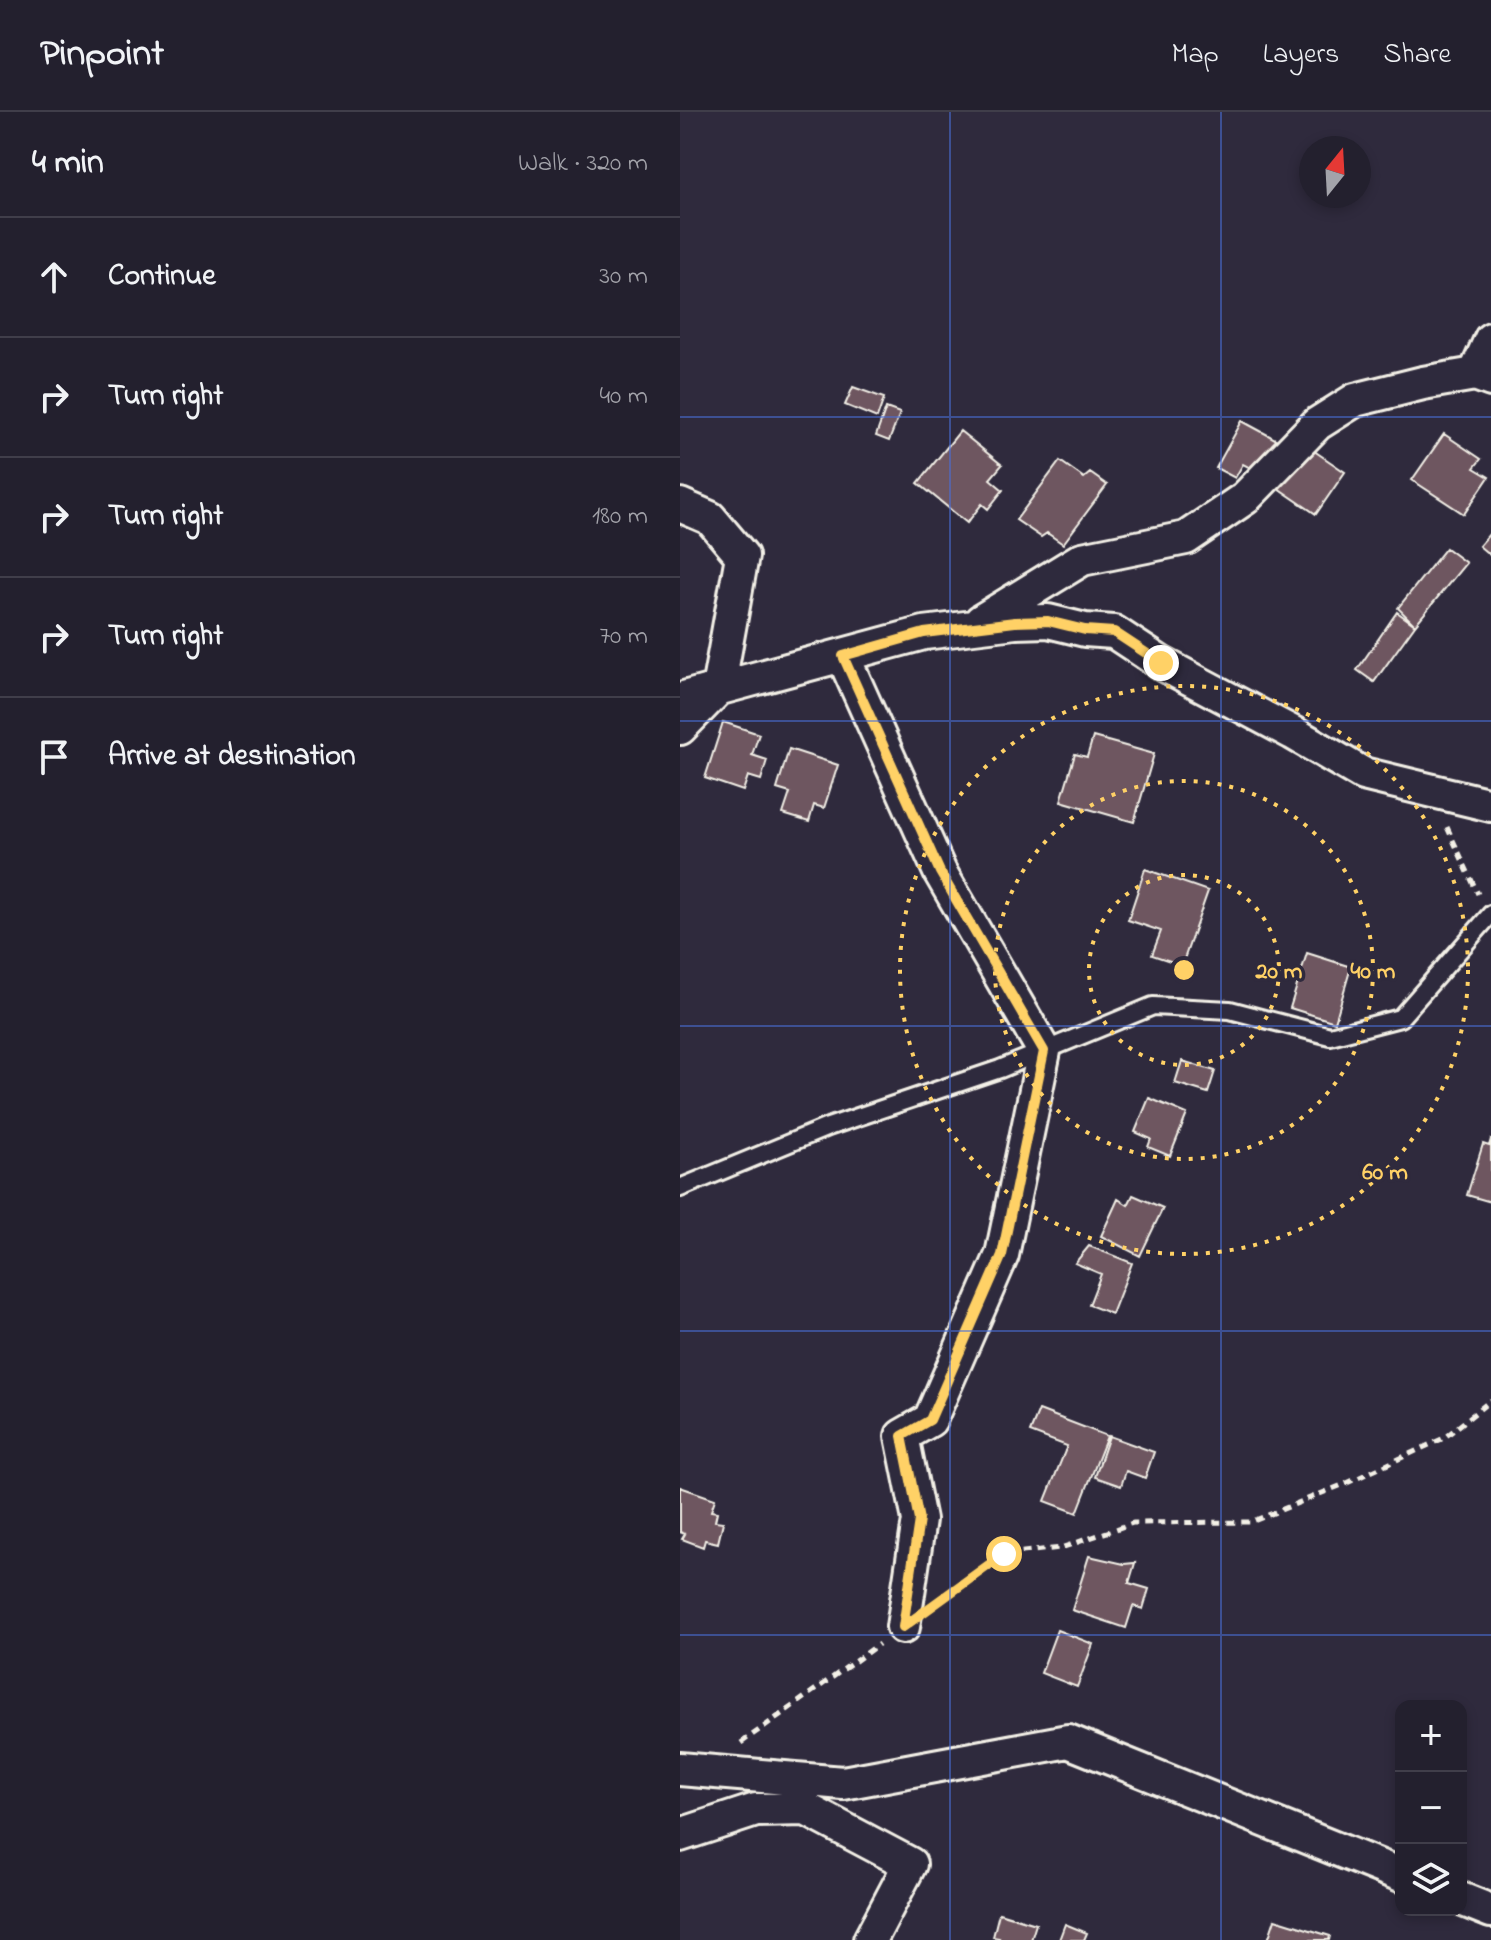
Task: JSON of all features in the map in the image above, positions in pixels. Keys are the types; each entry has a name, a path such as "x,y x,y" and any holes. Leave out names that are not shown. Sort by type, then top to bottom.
{"street":[{"path":"971,627 1082,559 1186,538 1245,498 1317,424 1355,400 1423,383 1483,377 1491,339"},
{"path":"680,505 710,518 742,556 718,689 680,728"},
{"path":"680,699 924,633 1048,621 1085,630 1114,632 1161,663 1363,774 1491,805"},
{"path":"843,656 940,872 1044,1051 1002,1255 930,1420 902,1436 919,1520 903,1627"},
{"path":"691,1770 843,1783 1068,1741 1395,1873"},
{"path":"680,1835 756,1810 806,1809 910,1864 870,1940"},
{"path":"1467,1901 1491,1911"}],"lane":[{"path":"680,1188 828,1127 1000,1069 1153,1006 1230,1010 1330,1036 1400,1018 1490,915"}],"path":[{"path":"1430,790 1490,915"},
{"path":"691,1770 903,1627 1004,1554 1061,1548 1133,1523 1251,1522 1347,1483 1444,1438 1491,1400"}],"building":[{"path":"853,387 884,398 877,418 845,405"},
{"path":"886,408 900,413 889,441 876,436"},
{"path":"1242,421 1279,441 1262,474 1243,464 1235,478 1216,468"},
{"path":"960,431 1002,465 990,479 1003,490 988,509 982,504 967,523 918,483"},
{"path":"1444,434 1481,459 1474,468 1489,477 1464,514 1412,480"},
{"path":"1301,442 1345,472 1316,514 1272,484"},
{"path":"1060,461 1084,478 1090,473 1107,485 1063,544 1047,533 1041,537 1016,520"},
{"path":"1491,532 1491,556 1479,546"},
{"path":"1446,548 1466,563 1415,625 1398,608"},
{"path":"1397,612 1415,625 1374,682 1357,670"},
{"path":"723,722 759,734 752,755 767,760 761,780 748,776 743,791 705,778"},
{"path":"1093,737 1154,754 1134,822 1061,801 1075,754 1087,757"},
{"path":"789,749 838,765 824,808 814,805 809,822 783,814 790,793 777,789"},
{"path":"1145,869 1208,891 1182,965 1152,955 1161,931 1128,920"},
{"path":"1307,953 1351,967 1335,1022 1290,1008"},
{"path":"1182,1061 1215,1071 1208,1093 1175,1083"},
{"path":"1149,1098 1187,1114 1170,1156 1148,1147 1151,1139 1135,1132"},
{"path":"1491,1139 1491,1202 1467,1195 1483,1144 1489,1146"},
{"path":"1133,1195 1163,1208 1140,1256 1101,1236 1118,1199 1128,1205"},
{"path":"1089,1246 1132,1263 1112,1314 1089,1305 1101,1274 1075,1263"},
{"path":"1039,1410 1107,1436 1077,1513 1045,1501 1067,1446 1030,1432"},
{"path":"1109,1436 1154,1452 1145,1478 1126,1471 1121,1486 1095,1477"},
{"path":"680,1487 715,1499 711,1511 717,1512 715,1521 723,1522 718,1543 705,1540 703,1547 682,1539 685,1534 680,1532"},
{"path":"1089,1556 1124,1564 1135,1563 1129,1583 1149,1589 1143,1609 1133,1606 1126,1628 1072,1610"},
{"path":"1057,1630 1093,1644 1077,1687 1041,1673"},
{"path":"999,1913 1036,1924 1031,1940 998,1940 993,1937"},
{"path":"1275,1919 1330,1936 1329,1940 1268,1940"},
{"path":"1065,1924 1087,1933 1084,1940 1059,1940"}],"route":[{"path":"1004,1554 903,1627 919,1520 902,1436 930,1420 1002,1255 1044,1051 940,872 843,656 924,633 1048,621 1085,630 1114,632 1161,663"}]}
